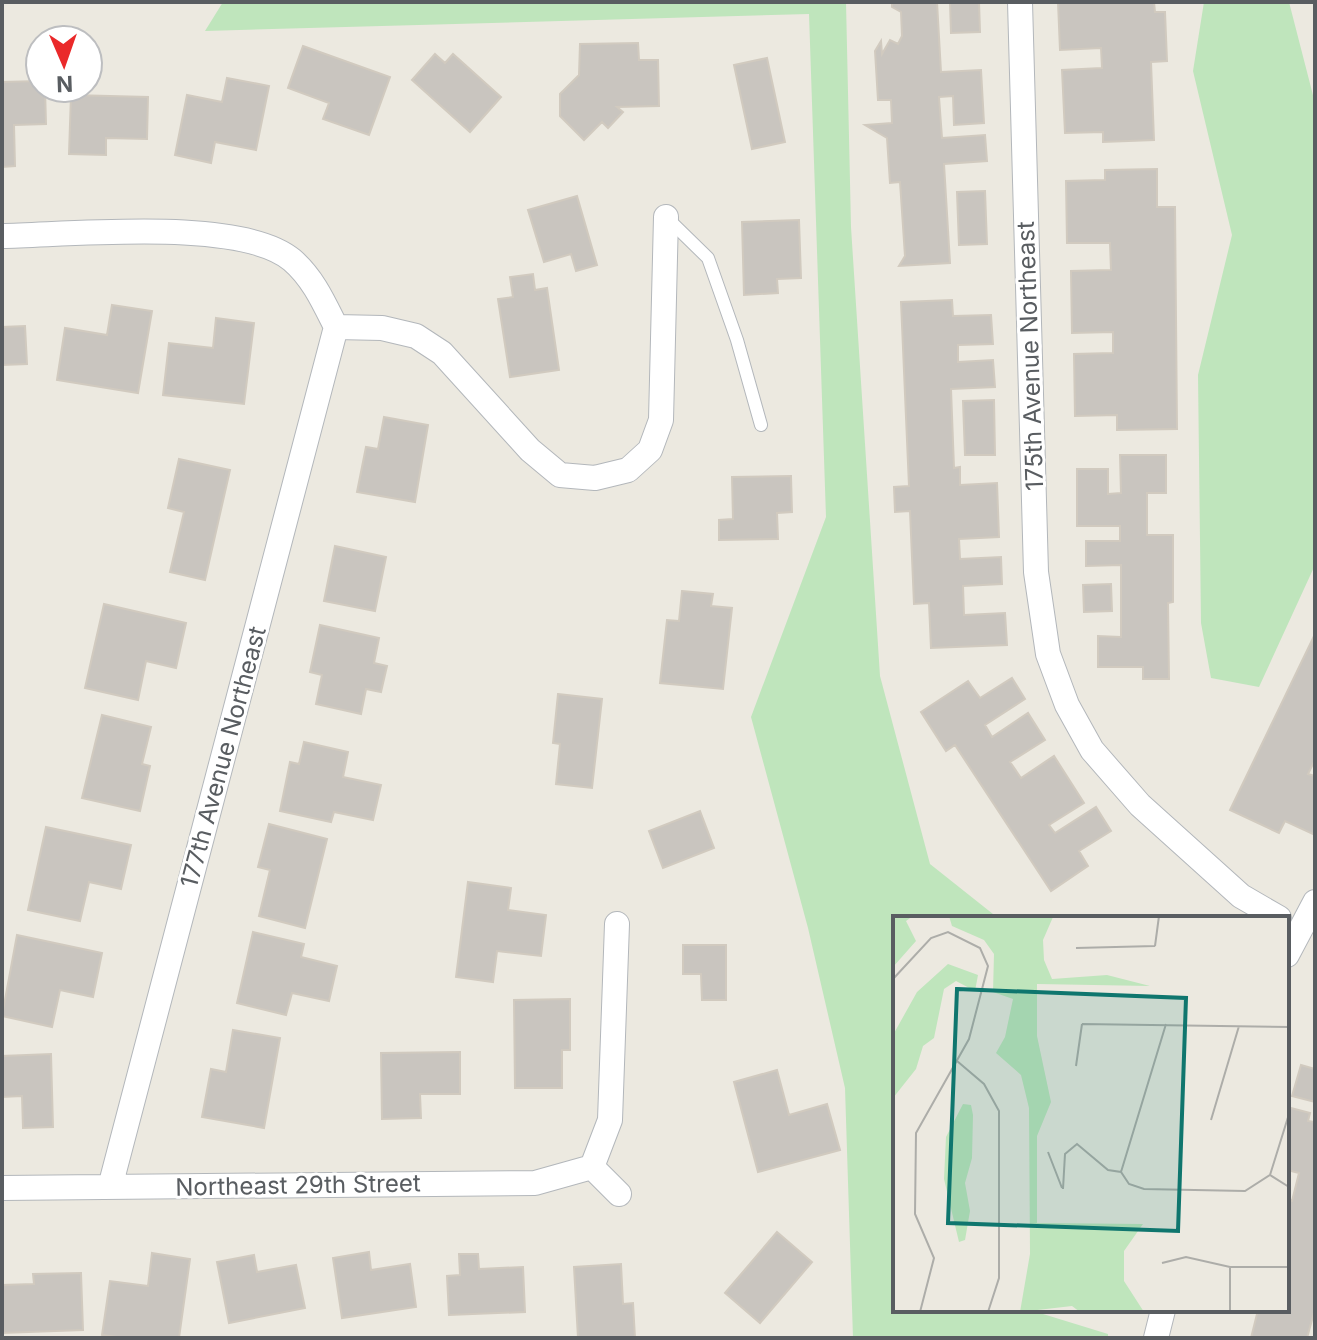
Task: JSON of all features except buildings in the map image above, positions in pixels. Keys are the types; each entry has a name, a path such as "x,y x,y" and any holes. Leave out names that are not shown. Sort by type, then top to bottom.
{"street":[{"name":"175th Avenue Northeast","path":"1020,2 1036,572 1048,654 1067,705 1092,750 1140,805 1241,896 1275,916"},
{"path":"2,236 201,232 256,242 291,259 314,284 336,327 382,328 416,336 442,353 530,450 560,475 595,478 628,470 650,450 661,420 666,217"},
{"name":"177th Avenue Northeast","path":"110,1187 336,327"},
{"path":"1289,923 1315,902"},
{"path":"617,924 610,1120 592,1167 619,1194"},
{"name":"Northeast 29th Street","path":"2,1188 535,1183 592,1167"},
{"path":"1156,1338 1162,1312"}],"lane":[{"path":"666,217 708,258 737,340 761,425"}],"green space":[{"path":"223,2 846,2 851,227 880,676 930,864 995,916 893,916 893,1312 1036,1312 1108,1334 1108,1338 853,1338 845,1088 808,928 751,717 826,517 809,14 205,31"},
{"path":"1204,2 1289,2 1315,103 1315,565 1259,687 1211,678 1201,623 1198,375 1232,235 1193,71"}]}
